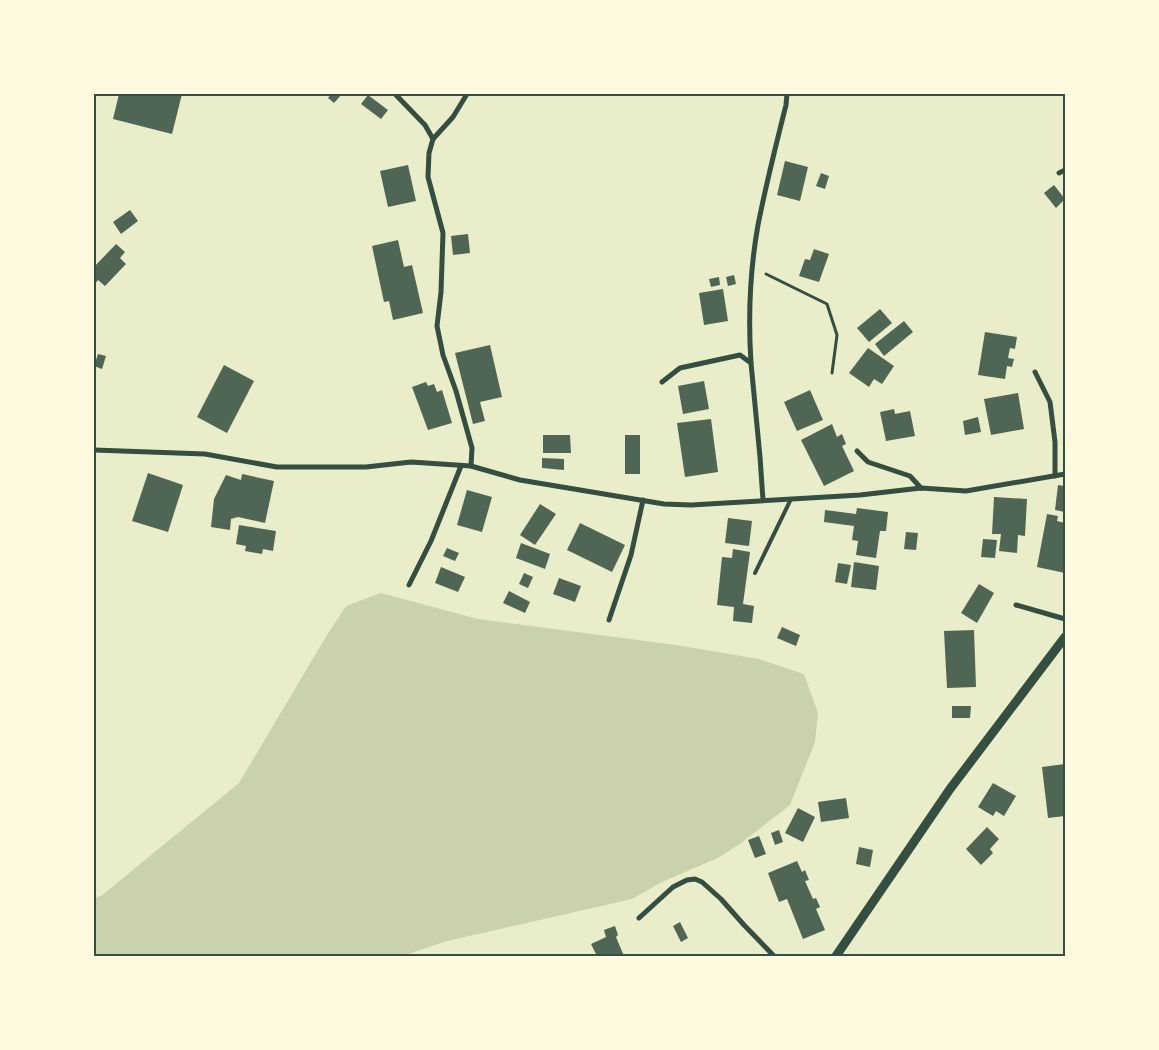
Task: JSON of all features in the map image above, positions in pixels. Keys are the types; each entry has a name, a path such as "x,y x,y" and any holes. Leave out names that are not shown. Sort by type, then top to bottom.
{"street":[{"path":"395,94 425,125 433,139"},
{"path":"467,94 453,117 433,139 429,153 428,177 443,233 437,326 443,355 456,391 472,448 471,466"},
{"path":"763,500 749,320 758,226 787,94"},
{"path":"1058,173 1065,170"},
{"path":"662,382 680,368 740,355 751,363"},
{"path":"1035,372 1050,402 1055,442 1055,476"},
{"path":"94,450 206,454 277,467 366,466 411,462 471,466 520,480 664,504 691,505 860,495 921,488 966,491 1065,474"},
{"path":"857,451 868,462 910,476 921,488"},
{"path":"409,585 431,541 461,466"},
{"path":"609,620 631,556 643,500"},
{"path":"1016,605 1065,619"},
{"path":"836,956 950,789 1065,637"},
{"path":"640,918 673,887 687,880 695,880 702,882 721,899 774,956"}],"lane":[{"path":"755,573 791,499"}],"path":[{"path":"753,268 827,304 837,335 832,374"}],"green space":[{"path":"381,593 478,619 676,645 759,659 804,674 818,713 815,742 790,805 720,857 662,882 632,899 447,941 402,956 94,956 94,898 101,896 239,783 346,606"}],"building":[{"path":"119,94 182,94 172,134 113,119"},
{"path":"331,94 342,94 334,103 328,98"},
{"path":"368,95 388,110 381,119 361,104"},
{"path":"785,161 808,167 800,201 777,195"},
{"path":"408,165 416,201 388,207 380,171"},
{"path":"821,173 829,176 825,189 816,186"},
{"path":"1054,185 1065,199 1056,208 1044,193"},
{"path":"130,210 138,221 121,234 113,222"},
{"path":"468,234 470,253 453,255 451,236"},
{"path":"398,240 404,267 412,265 423,313 393,320 389,301 384,302 372,246"},
{"path":"116,244 125,252 120,258 126,264 105,286 98,280 94,285 94,267"},
{"path":"814,249 829,254 819,282 799,276 805,259 810,260"},
{"path":"734,275 736,284 728,286 726,277"},
{"path":"719,277 720,285 711,287 709,279"},
{"path":"723,289 728,321 704,325 699,293"},
{"path":"880,309 892,323 869,342 857,328"},
{"path":"904,321 913,332 884,356 875,344"},
{"path":"985,332 1017,337 1015,349 1010,348 1008,358 1014,359 1012,367 1007,366 1005,379 978,375"},
{"path":"490,345 502,397 480,402 485,421 473,424 455,353"},
{"path":"868,348 894,366 882,384 874,379 869,387 849,373"},
{"path":"98,354 106,356 102,369 94,366"},
{"path":"224,365 254,381 227,433 197,417"},
{"path":"704,381 709,409 683,414 678,386"},
{"path":"426,382 428,386 434,384 437,392 442,390 452,423 428,430 412,387"},
{"path":"810,390 823,420 797,431 784,402"},
{"path":"1018,393 1024,429 991,435 984,399"},
{"path":"894,409 895,414 910,411 915,436 886,441 880,412"},
{"path":"978,417 981,432 965,435 963,421"},
{"path":"711,419 718,472 685,477 677,423"},
{"path":"832,424 837,437 842,434 846,444 842,446 854,471 824,486 801,440"},
{"path":"543,435 570,435 571,453 543,453"},
{"path":"625,435 640,435 640,474 625,474"},
{"path":"542,458 564,459 564,470 542,468"},
{"path":"148,473 183,485 168,532 132,521"},
{"path":"242,474 274,481 265,523 238,517 231,519 230,530 211,527 214,499 226,475 241,480"},
{"path":"1058,485 1065,486 1065,512 1055,510"},
{"path":"467,490 492,497 482,532 457,525"},
{"path":"994,497 1027,499 1025,536 1018,535 1017,553 999,551 1001,534 992,534"},
{"path":"540,504 556,514 535,545 520,535"},
{"path":"857,508 888,512 886,531 880,531 876,558 856,555 858,541 852,540 854,526 824,522 825,510 856,514"},
{"path":"1047,514 1058,516 1057,521 1065,523 1065,573 1037,567"},
{"path":"728,518 752,521 749,546 725,543"},
{"path":"580,523 625,545 612,572 567,550"},
{"path":"239,525 276,531 273,551 263,549 262,554 245,551 246,546 236,544"},
{"path":"906,532 918,533 916,550 904,549"},
{"path":"983,539 997,540 995,558 981,557"},
{"path":"521,543 550,554 545,569 516,558"},
{"path":"447,548 459,553 455,561 443,556"},
{"path":"733,549 750,552 743,604 754,606 752,623 733,621 734,607 717,605 722,557 732,558"},
{"path":"854,562 879,566 876,590 851,587"},
{"path":"838,563 851,565 847,584 835,582"},
{"path":"441,567 465,577 458,592 435,583"},
{"path":"524,573 533,577 528,588 519,584"},
{"path":"559,578 581,586 575,602 553,594"},
{"path":"979,584 994,593 977,623 961,613"},
{"path":"509,591 530,602 525,613 503,603"},
{"path":"782,627 800,635 796,646 777,638"},
{"path":"974,630 976,687 947,688 944,631"},
{"path":"952,706 971,706 970,718 952,718"},
{"path":"1065,764 1065,816 1048,818 1042,767"},
{"path":"993,783 1016,796 1004,816 996,811 993,816 978,807"},
{"path":"846,798 849,818 821,822 818,802"},
{"path":"798,808 815,817 803,842 785,833"},
{"path":"987,827 999,839 990,849 993,853 981,865 966,849"},
{"path":"779,830 783,842 775,845 771,833"},
{"path":"759,836 766,854 755,858 748,840"},
{"path":"859,847 873,850 870,867 856,864"},
{"path":"797,861 802,872 805,870 809,880 805,881 813,899 816,898 820,907 816,909 825,930 803,939 787,899 779,902 768,873"},
{"path":"680,922 688,938 681,942 673,926"},
{"path":"615,926 618,935 616,937 624,956 597,956 591,944 606,937 604,930"}]}
